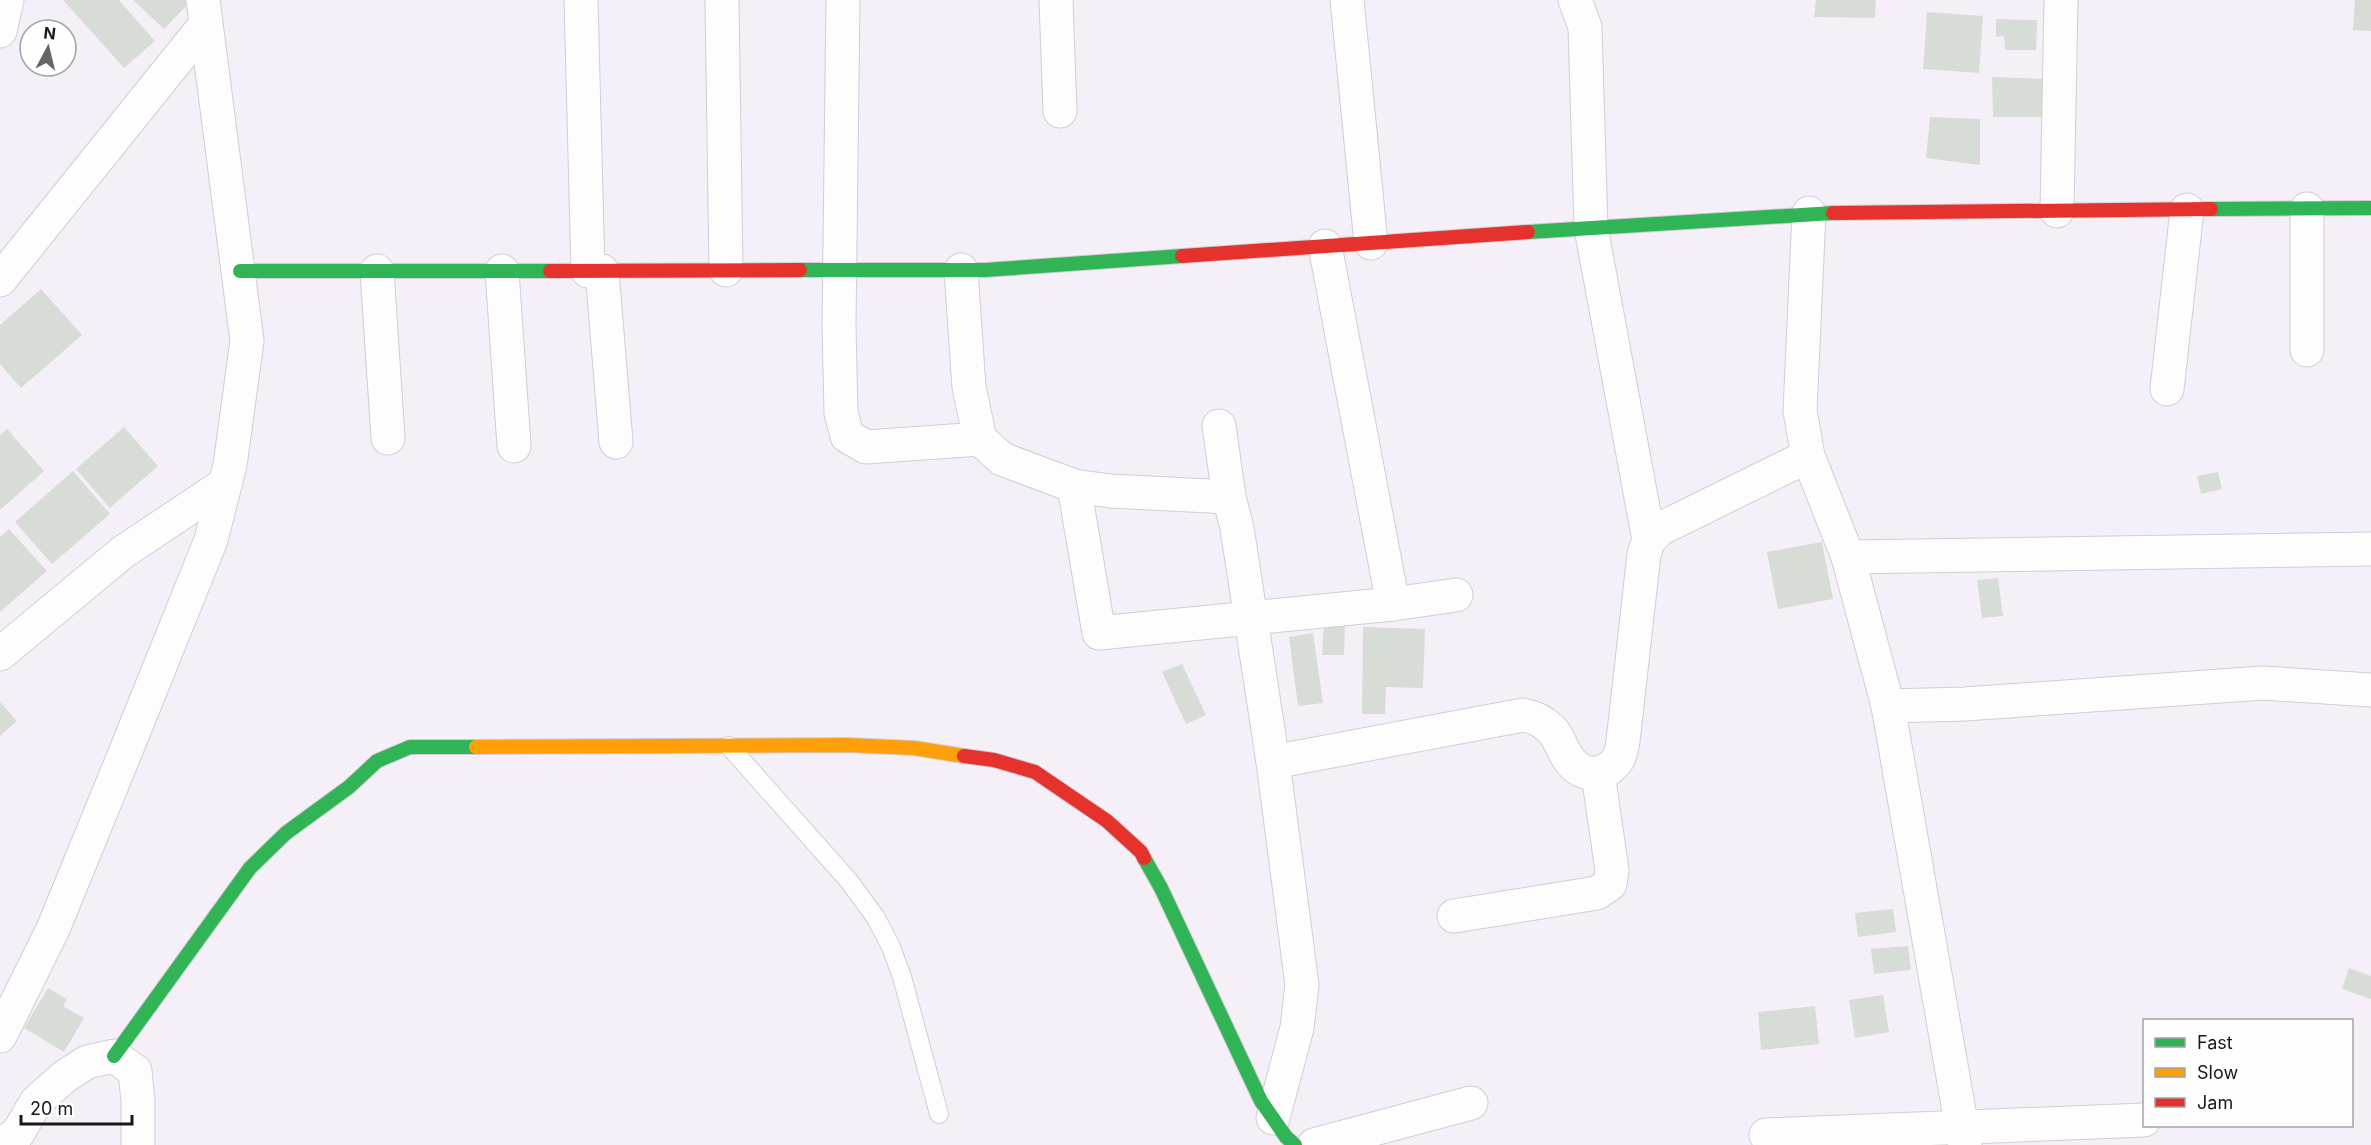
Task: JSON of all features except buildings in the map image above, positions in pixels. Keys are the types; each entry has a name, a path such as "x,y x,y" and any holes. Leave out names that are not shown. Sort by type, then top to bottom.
{"street":[{"path":"0,31 7,0"},
{"path":"581,0 595,271 616,442"},
{"path":"722,0 726,270"},
{"path":"843,0 839,270 841,413 847,436 866,447 980,439"},
{"path":"1056,0 1060,111"},
{"path":"1347,0 1371,243"},
{"path":"1273,762 1523,715 1536,718 1553,731 1570,762 1583,772 1598,774 1611,767 1619,758 1623,741 1644,554 1648,540 1591,228 1585,27 1575,0"},
{"path":"2057,211 2061,0"},
{"path":"0,1036 62,907 211,540 230,465 247,341 240,271 205,12"},
{"path":"0,280 205,12"},
{"path":"240,271 961,270 1809,213 2371,208"},
{"path":"2307,209 2307,350"},
{"path":"2168,390 2187,210"},
{"path":"1809,213 1800,411 1808,456 1848,556 1888,706 1964,1136"},
{"path":"1325,246 1393,604"},
{"path":"961,270 969,387 980,439 1002,459 1074,486 1110,491 1229,497"},
{"path":"376,271 388,438"},
{"path":"502,271 514,446"},
{"path":"1219,426 1273,762 1302,985 1297,1028 1273,1118"},
{"path":"1648,540 1660,529 1808,456"},
{"path":"0,654 123,552 225,484"},
{"path":"1074,486 1099,633 1393,604 1456,595"},
{"path":"1848,556 2371,549"},
{"path":"1888,706 1965,704 2263,683 2371,690"},
{"path":"0,1145 18,1133 36,1102 64,1077 87,1062 114,1056 250,868 286,833 349,787 377,761 410,747 729,746 914,748 994,760 1035,772 1107,821 1141,852 1161,888 1261,1101 1286,1137 1295,1145"},
{"path":"1454,916 1597,893 1610,884 1612,870 1598,774"},
{"path":"114,1056 135,1071 138,1145"},
{"path":"1314,1145 1471,1103"},
{"path":"1766,1135 1964,1136 2143,1120"}],"lane":[{"path":"729,746 849,881 876,918 891,946 902,977 939,1114"}],"traffic: fast":[{"path":"2211,209 2371,208"},
{"path":"1528,232 1833,213"},
{"path":"800,270 985,270 1182,256"},
{"path":"240,271 550,271"},
{"path":"114,1056 250,868 286,833 349,787 377,761 410,747 476,747"},
{"path":"1144,858 1161,888 1261,1101 1286,1137 1295,1145"}],"traffic: slow":[{"path":"476,747 847,745 914,748 964,756"}],"traffic: jam":[{"path":"1833,213 2211,209"},
{"path":"1182,256 1528,232"},
{"path":"550,271 800,270"},
{"path":"964,756 994,760 1035,772 1107,821 1141,852 1144,858"}]}
